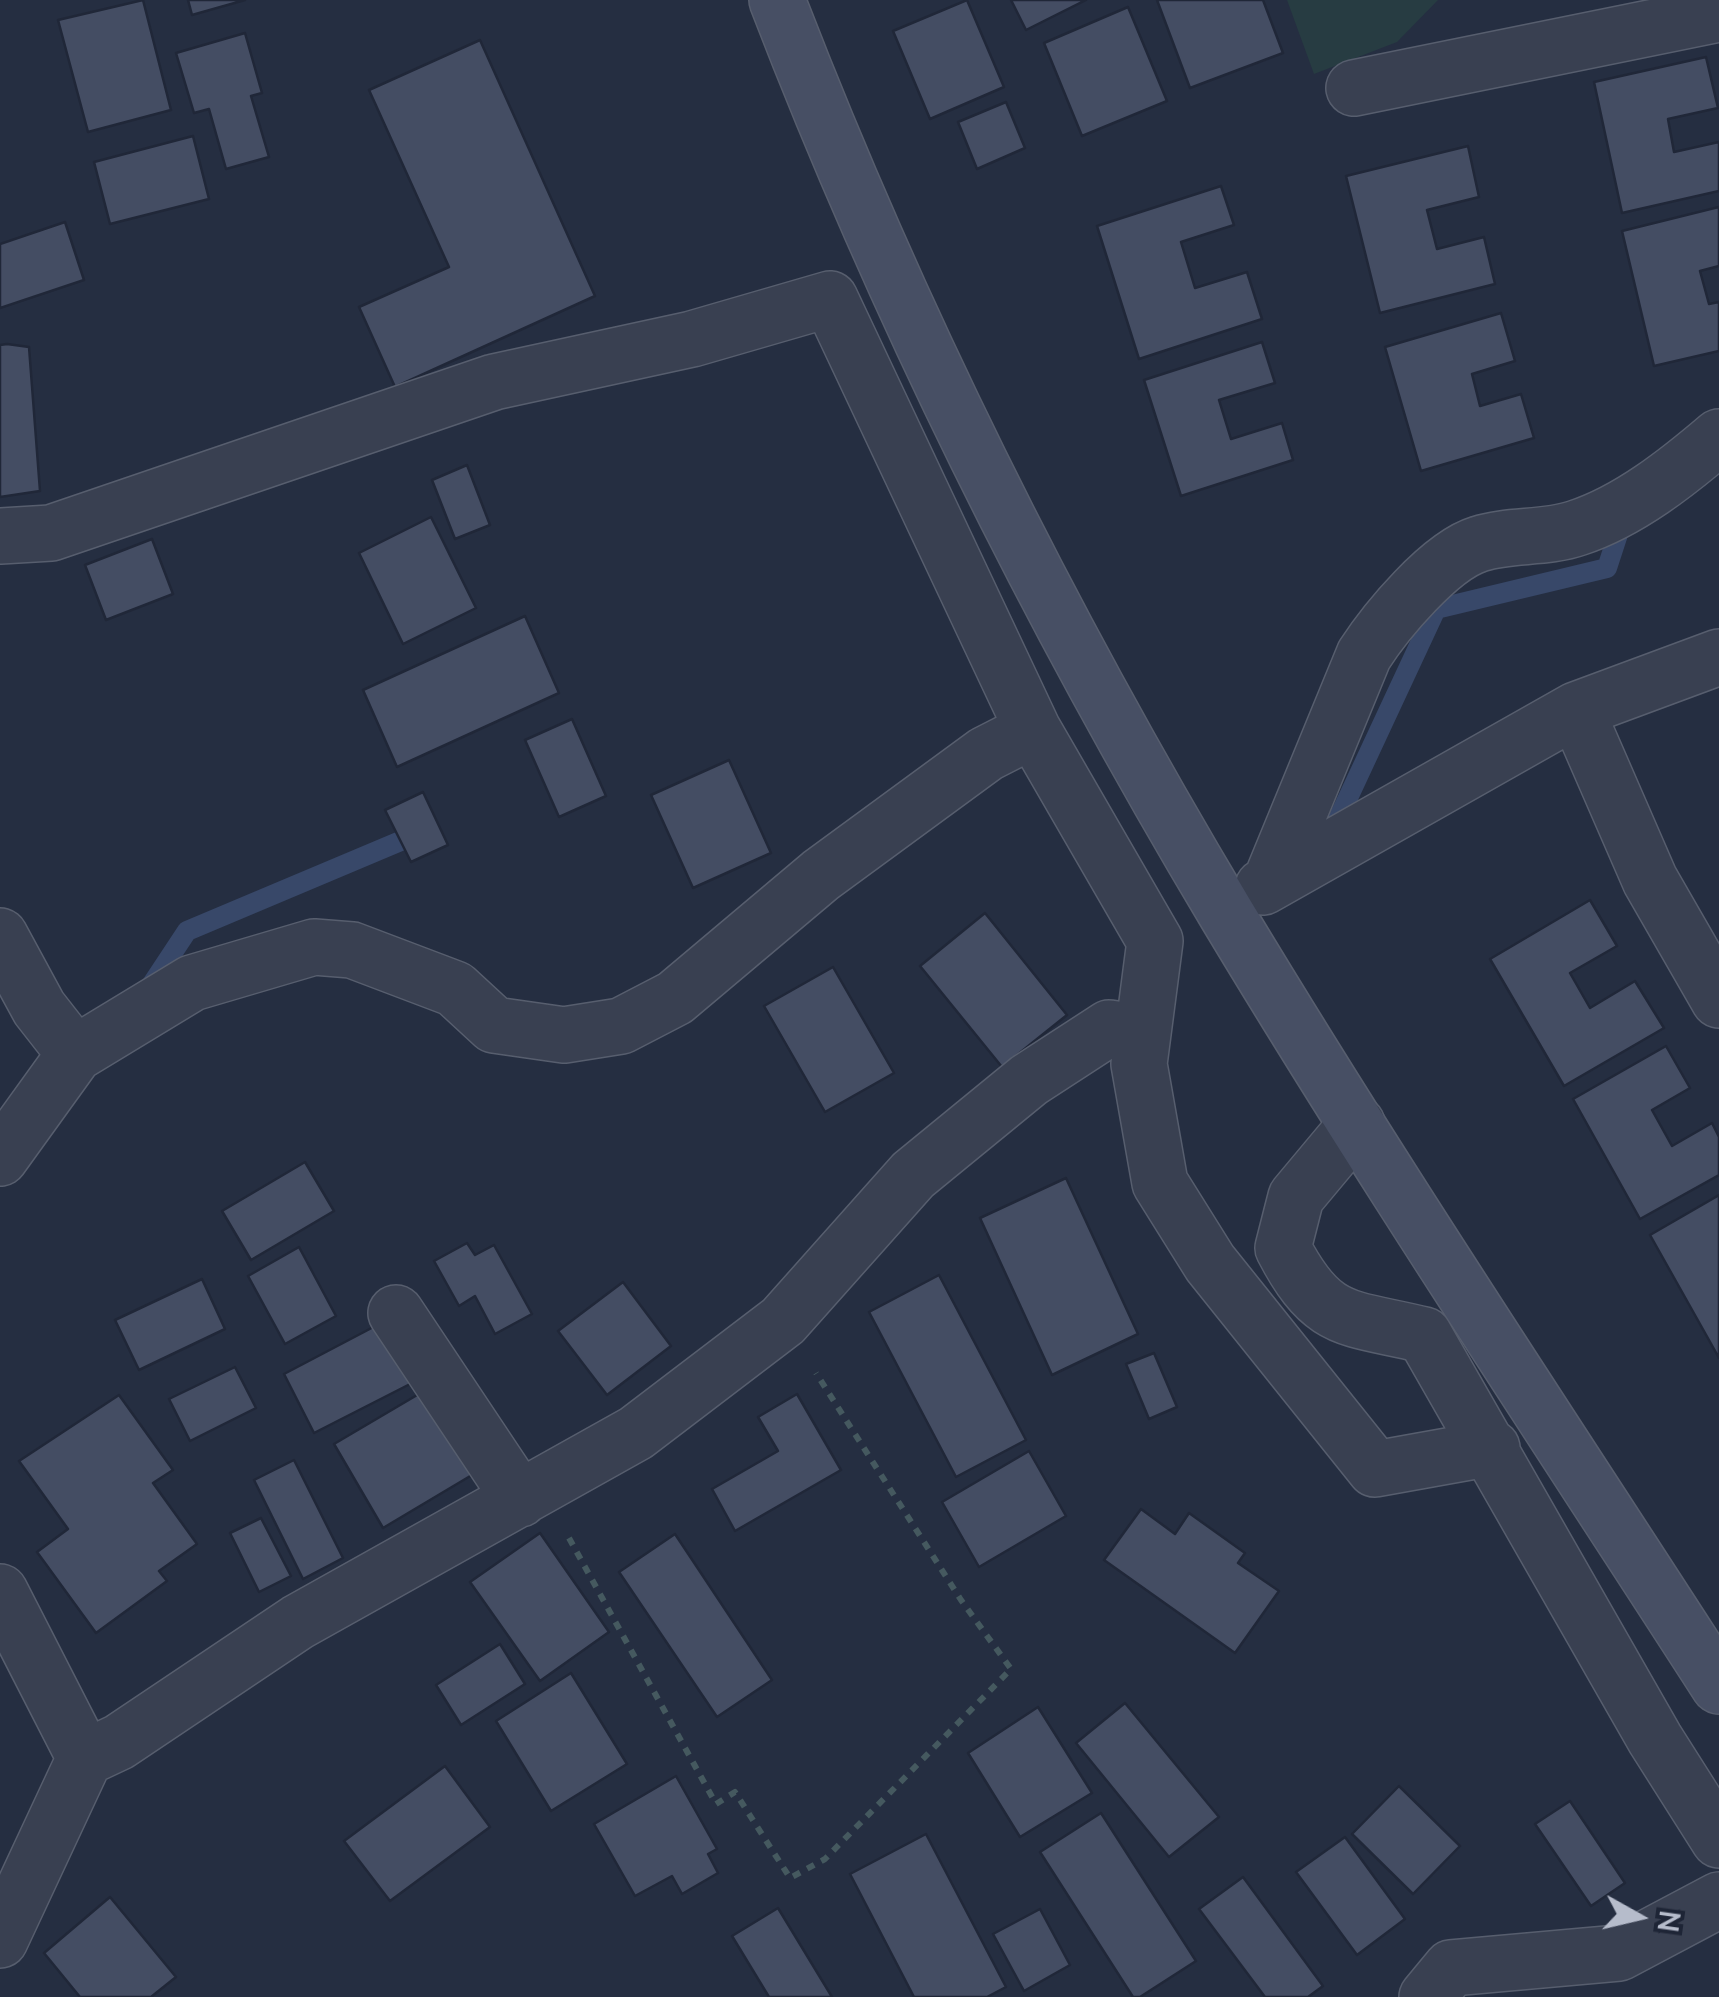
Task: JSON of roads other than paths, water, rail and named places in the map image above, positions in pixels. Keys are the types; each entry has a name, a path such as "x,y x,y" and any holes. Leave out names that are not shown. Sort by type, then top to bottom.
{"street":[{"path":"776,0 879,246 977,456 1083,660 1226,913 1719,1686"},
{"path":"1354,88 1719,14"},
{"path":"0,536 51,533 494,382 692,339 830,299 1032,730 1155,941 1139,1064 1160,1184 1210,1263 1374,1469 1492,1448"},
{"path":"1272,881 1364,655 1380,630 1455,554 1481,543 1578,528 1640,496 1719,437"},
{"path":"1226,913 1272,881 1576,710 1719,658"},
{"path":"1576,710 1650,880 1719,1000"},
{"path":"0,1158 75,1054 192,983 314,947 352,950 455,990 494,1025 564,1034 621,1026 675,998 821,875 986,754 1032,730"},
{"path":"0,936 39,1008 75,1054"},
{"path":"0,1940 85,1758 119,1742 298,1622 636,1433 784,1322 913,1175 1029,1080 1109,1028 1143,1033"},
{"path":"1358,1124 1296,1197 1283,1248 1302,1285 1328,1311 1424,1336 1492,1448 1654,1739 1719,1840"},
{"path":"396,1313 530,1493"},
{"path":"0,1592 85,1758"},
{"path":"1427,1997 1451,1968 1619,1953 1719,1900"}],"waterway":[{"path":"1333,830 1436,609 1607,568 1623,519"},
{"path":"148,990 187,931 422,832"}]}
